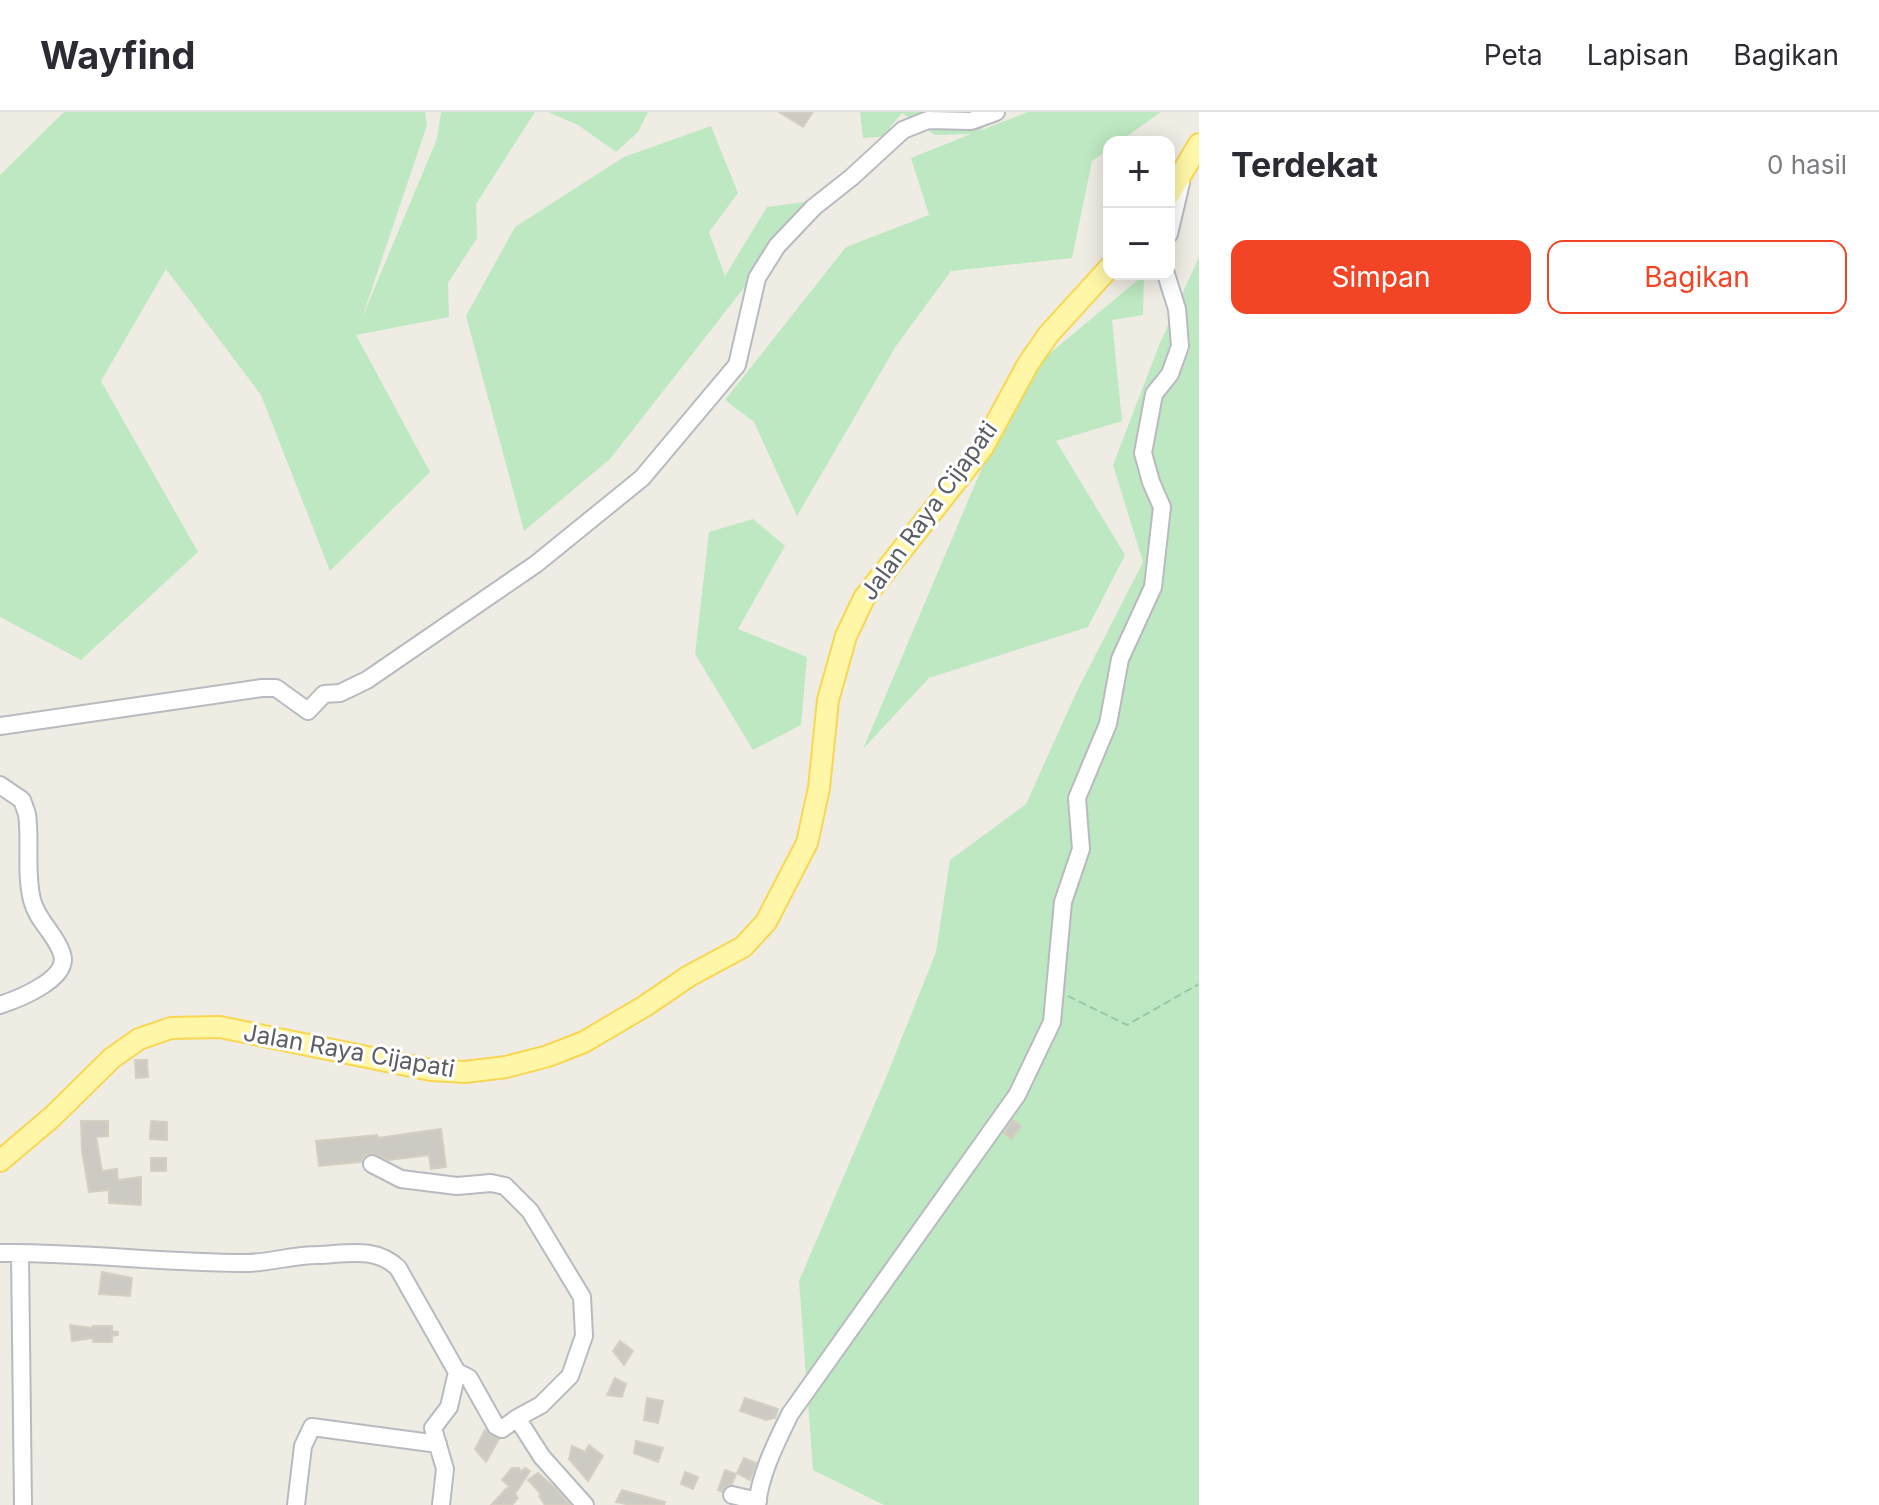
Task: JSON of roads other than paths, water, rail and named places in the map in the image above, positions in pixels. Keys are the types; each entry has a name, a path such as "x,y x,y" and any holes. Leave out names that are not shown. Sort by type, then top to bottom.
{"main road":[{"path":"1175,186 1199,144"},
{"name":"Jalan Raya Cijapati","path":"0,1161 52,1117 112,1058 139,1039 171,1028 220,1027 431,1070 465,1072 506,1067 584,1042 689,976 743,947 766,922 807,843 819,788 828,700 846,636 859,607 983,447 1028,364 1048,335 1103,275"}],"street":[{"path":"0,726 262,688 276,688 308,711 324,694 340,693 367,680 536,564 642,478 737,365 757,278 777,246 814,207 903,130 928,120 971,121 996,112"},
{"path":"1175,208 1183,174"},
{"path":"732,1495 758,1503 771,1455 790,1414 1017,1095 1052,1022 1063,902 1081,849 1077,798 1108,724 1120,659 1153,587 1158,559 1162,507 1143,453 1154,394 1170,374 1180,346 1177,309 1168,280"},
{"path":"0,785 22,800 27,814 31,895 40,920 63,959 61,969 52,979 0,1005"},
{"path":"0,1253 249,1263 296,1255 375,1253 398,1268 457,1372 469,1378 499,1428 505,1428 541,1405 570,1376 584,1336 582,1297 530,1211 505,1186 491,1183 457,1186 401,1179 372,1164"},
{"path":"20,1253 23,1505"},
{"path":"441,1505 445,1478 433,1428 449,1407 457,1372"},
{"path":"517,1418 542,1457 585,1505"},
{"path":"296,1505 303,1446 312,1427 438,1444"}]}
